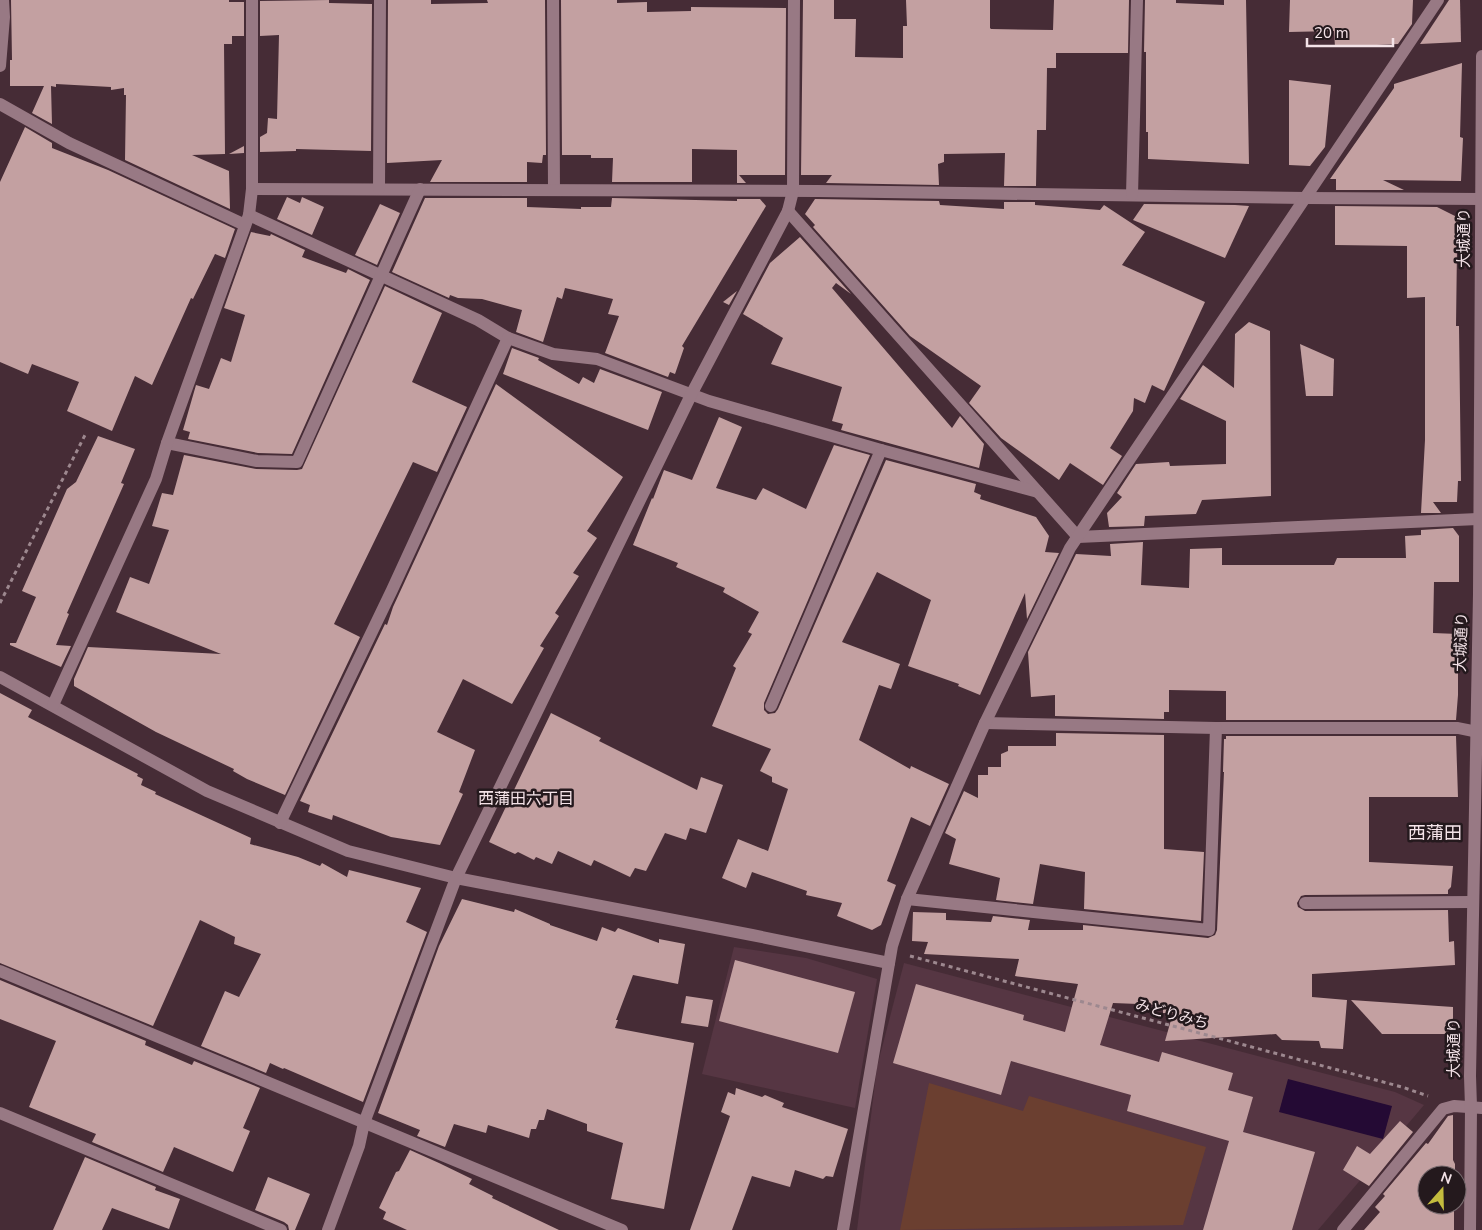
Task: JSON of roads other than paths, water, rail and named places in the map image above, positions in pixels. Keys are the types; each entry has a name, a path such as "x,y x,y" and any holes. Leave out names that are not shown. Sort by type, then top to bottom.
{"street":[{"path":"0,66 4,17 3,0"},
{"path":"53,705 156,479 167,443 247,220 252,189 252,0"},
{"path":"379,189 380,0"},
{"path":"553,0 554,190"},
{"path":"328,1230 359,1146 364,1123 456,878 692,394 788,211 794,191 794,0"},
{"path":"1132,195 1137,0"},
{"path":"843,1230 892,946 908,899 984,723 1070,548 1438,0"},
{"name":"大城通り","path":"1470,1230 1477,1107 1470,1076 1472,902 1478,804 1480,594 1478,519 1481,430 1482,56"},
{"path":"0,104 69,143 478,320 508,338 553,354 597,359 710,401 881,450 1038,492"},
{"path":"252,189 794,191 1305,198 1481,198"},
{"path":"167,443 257,461 297,462 420,190"},
{"path":"788,211 1078,537"},
{"path":"280,823 392,590 508,338"},
{"path":"771,706 881,450"},
{"path":"1078,537 1478,519"},
{"path":"0,677 207,791 348,851 456,878 889,963"},
{"path":"984,723 1216,728 1458,728 1478,732"},
{"path":"908,899 1209,930 1216,728"},
{"path":"1305,904 1472,902"},
{"path":"0,971 364,1123 595,1225 622,1230"},
{"path":"1343,1230 1443,1109 1454,1106 1477,1107"},
{"path":"0,1113 281,1230"}],"district":[{"name":"西蒲田六丁目","path":"526,798"},
{"name":"西蒲田","path":"1435,833"}]}
